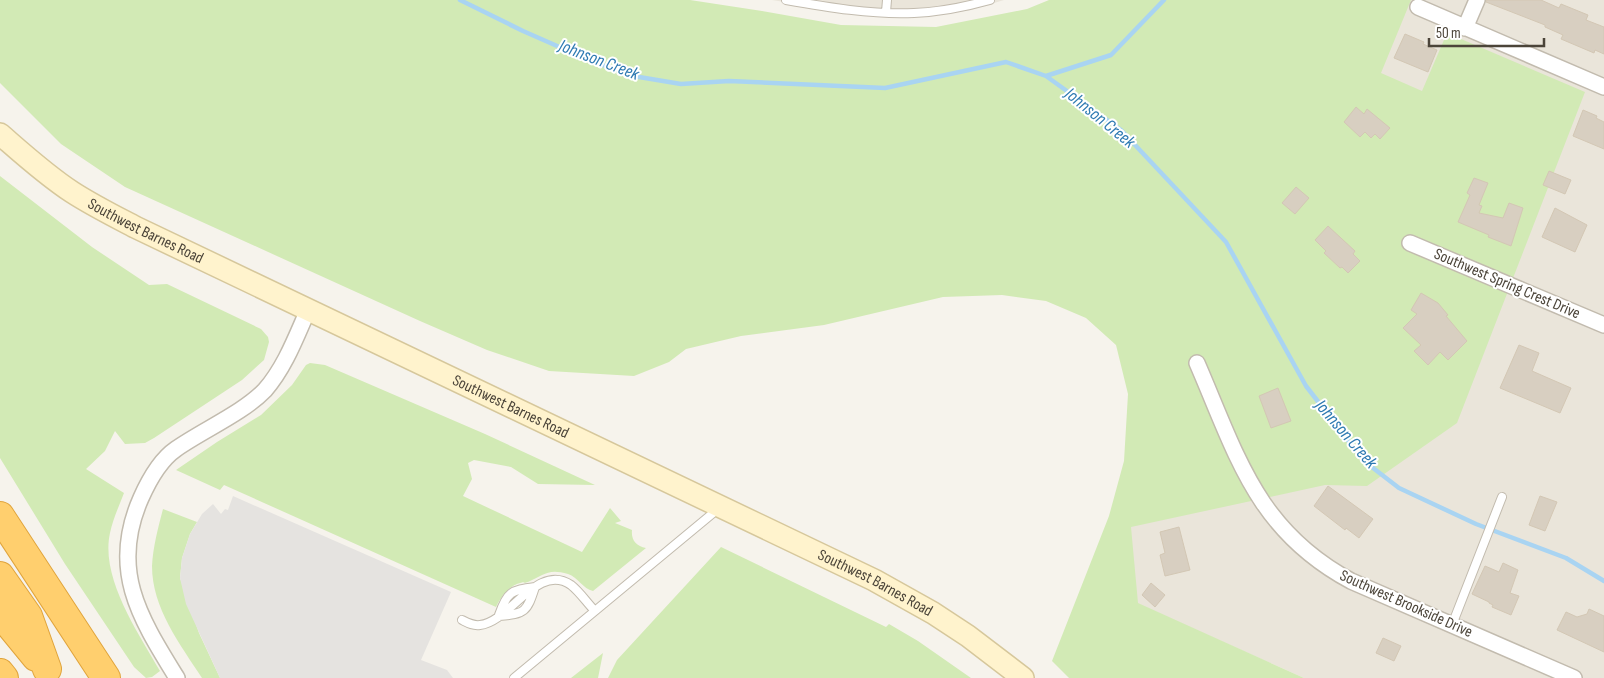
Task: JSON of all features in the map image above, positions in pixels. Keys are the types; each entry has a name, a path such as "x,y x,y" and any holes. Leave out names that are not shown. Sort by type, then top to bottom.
{"highway":[{"path":"0,516 106,678"},
{"path":"0,576 28,616 50,674"},
{"path":"0,614 50,674"},
{"path":"0,673 4,678"}],"main road":[{"name":"Southwest Barnes Road","path":"0,134 46,173 72,192 102,210 874,580 933,613 968,636 1022,678"}],"street":[{"path":"1465,28 1477,0"},
{"path":"1418,7 1604,87"},
{"name":"Southwest Spring Crest Drive","path":"1410,242 1604,325"},
{"path":"178,678 139,612 131,589 128,550 136,508 152,475 175,449 242,408 265,389 284,364 308,310"},
{"name":"Southwest Brookside Drive","path":"1197,363 1248,479 1268,512 1290,538 1323,565 1351,582 1574,678"}],"lane":[{"path":"786,0 886,12 913,13 942,10 990,0"},
{"path":"886,12 888,0"},
{"path":"1452,625 1502,497"},
{"path":"514,678 720,507"},
{"path":"462,620 472,625 482,625 491,622 535,587 543,582 553,580 562,581 571,586 595,611"}],"shaded area":[{"path":"772,0 1004,0 971,10 914,17 854,13"},
{"path":"1343,0 1604,0 1604,678 1304,678 1098,586"},
{"path":"233,496 451,592 421,660 447,670 453,678 220,678 186,604 180,578 182,558 190,534 202,514 213,504 221,514 225,509 228,510"}],"green space":[{"path":"0,0 690,0 841,25 936,27 1027,9 1049,0 1411,0 1381,73 1422,91 1447,33 1585,92 1457,423 1367,486 1325,485 1131,527 1138,603 1304,678 1069,678 1052,661 1109,516 1124,461 1128,394 1116,345 1086,318 1046,301 1002,295 943,297 824,325 741,336 686,349 669,362 634,376 549,371 487,350 420,321 125,187 61,144 0,83"},
{"path":"0,176 92,247 149,285 167,284 261,329 268,337 269,342 264,360 242,380 145,443 125,444 115,431 105,451 86,469 124,493 114,518 108,550 116,587 123,605 160,671 152,677 146,678 134,667 65,564 0,458"},
{"path":"310,363 325,365 485,434 595,485 538,484 511,467 474,460 468,463 472,479 463,496 582,552 610,508 621,521 615,523 632,530 632,537 635,542 639,546 646,548 593,591 568,574 551,572 528,582 516,584 509,589 496,607 224,485 220,490 176,470 261,415 292,385 306,365"},
{"path":"163,509 197,522 190,534 182,558 180,578 199,633 220,678 202,678 162,611 153,581 152,566"},
{"path":"721,547 886,627 889,624 918,641 971,678 608,678 617,660"},
{"path":"603,653 598,678 571,678"}],"building":[{"path":"1486,0 1541,0 1559,8 1561,4 1588,15 1586,20 1604,27 1604,54 1595,50 1594,53 1561,39 1563,35 1545,27 1545,25 1486,2"},
{"path":"1405,34 1437,50 1428,72 1394,58"},
{"path":"1356,107 1364,114 1367,109 1390,128 1380,139 1375,134 1371,138 1365,132 1360,137 1344,122"},
{"path":"1583,110 1597,116 1596,118 1604,122 1604,149 1573,136"},
{"path":"1549,171 1571,180 1565,194 1543,185"},
{"path":"1474,178 1488,183 1479,205 1482,206 1479,213 1503,218 1509,203 1523,208 1511,246 1458,222 1470,195 1467,193"},
{"path":"1296,187 1309,198 1295,214 1282,203"},
{"path":"1555,208 1587,225 1575,252 1542,237"},
{"path":"1328,226 1355,251 1353,254 1360,261 1348,273 1324,253 1326,251 1315,240"},
{"path":"1421,293 1438,303 1448,315 1446,316 1467,341 1448,360 1440,352 1428,365 1414,351 1421,345 1403,328 1417,314 1411,310"},
{"path":"1519,345 1539,353 1532,371 1571,388 1560,413 1500,388"},
{"path":"1278,388 1291,421 1271,428 1259,396"},
{"path":"1328,486 1373,519 1359,538 1346,528 1345,530 1314,506"},
{"path":"1540,496 1557,502 1545,531 1529,525"},
{"path":"1179,527 1190,570 1165,576 1160,555 1165,553 1160,532"},
{"path":"1503,563 1518,570 1510,593 1519,596 1511,615 1492,607 1493,605 1489,602 1472,594 1485,566 1499,572"},
{"path":"1151,583 1165,595 1155,607 1142,595"},
{"path":"1589,609 1604,616 1604,652 1557,630 1566,612 1577,617 1587,614"},
{"path":"1383,638 1401,646 1394,661 1376,653"}],"waterway":[{"name":"Johnson Creek","path":"460,0 523,31 589,60 633,76 681,84 729,81 885,88 1006,62 1046,76 1121,130 1226,242 1306,386 1364,461 1399,488 1476,524 1566,558 1604,581"},
{"path":"1046,76 1111,55 1164,0"}]}
